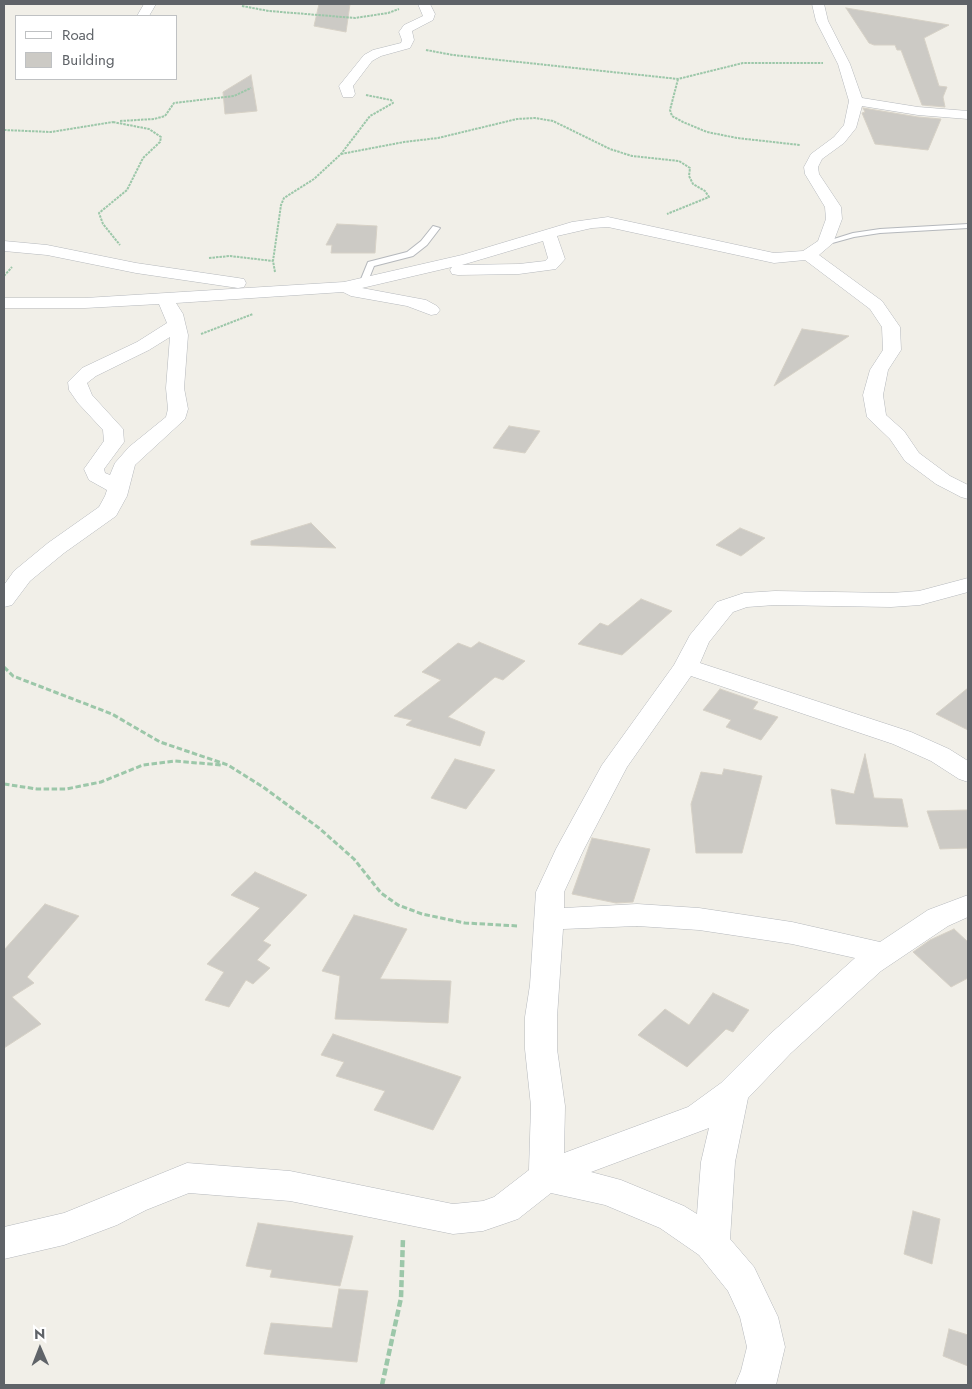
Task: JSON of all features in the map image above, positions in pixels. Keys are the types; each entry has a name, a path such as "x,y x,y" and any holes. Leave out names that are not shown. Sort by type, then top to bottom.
{"street":[{"path":"144,15 150,4"},
{"path":"348,94 346,86 354,73 371,55 406,45 408,40 405,32 408,28 429,18 424,4"},
{"path":"4,303 84,303 334,288 363,284 406,273 549,235 572,227 608,222 760,255 788,258 808,255 825,243 834,219 833,207 812,174 812,167 816,158 831,147 851,125 856,101 844,64 822,22 818,4"},
{"path":"856,101 918,111 968,115"},
{"path":"406,273 519,269 545,266 554,263 557,259 549,235"},
{"path":"4,246 47,250 136,268 276,290"},
{"path":"808,255 876,305 891,327 892,350 879,370 873,395 877,417 897,435 912,457 943,480 968,493"},
{"path":"334,288 409,301 431,310"},
{"path":"4,600 22,576 56,548 108,511 116,496 125,463 136,451 175,419 178,409 176,388 178,334 165,298"},
{"path":"118,487 96,476 94,469 114,442 113,429 85,399 79,390 77,382 90,372 143,346 178,334"},
{"path":"546,1178 548,1106 541,1049 541,1017 550,892 574,841 615,765 686,666 698,640 725,607 744,600 775,598 891,600 920,598 968,585"},
{"path":"686,666 902,738 940,755 968,773"},
{"path":"4,1243 64,1229 105,1214 141,1196 186,1178 290,1186 453,1219 483,1216 506,1208 546,1178 594,1155 642,1140 700,1117 733,1092 828,1000 870,964 938,918 968,905"},
{"path":"549,924 637,915 699,919 792,932 884,954"},
{"path":"712,1244 718,1162 733,1092"},
{"path":"546,1178 609,1192 672,1217 712,1244 741,1280 759,1317 766,1347 758,1382 754,1385"}],"lane":[{"path":"825,243 853,235 880,231 968,226"},
{"path":"363,284 371,264 410,254 424,243 436,228"}],"path":[{"path":"242,6 269,11 355,18 388,13 405,6"},
{"path":"406,45 453,55 678,79 743,63 844,64"},
{"path":"678,79 670,110 672,116 682,122 707,132 736,138 831,147"},
{"path":"4,130 51,132 113,122 154,119 165,116 174,103 234,96 252,88"},
{"path":"276,290 273,261 284,198 314,179 341,154 370,116 393,103 391,100 374,96 348,94"},
{"path":"341,154 404,142 438,138 517,119 534,118 553,121 610,149 632,156 679,161 690,168 689,176 693,184 705,191 709,197 637,228"},
{"path":"113,122 150,129 161,137 160,142 143,158 127,190 99,213 103,224 121,246"},
{"path":"202,258 230,256 273,261"},
{"path":"178,334 254,314"},
{"path":"4,667 13,676 112,714 160,742 228,765 263,787 319,828 354,858 362,871 381,893 398,904 422,914 465,923 549,924"},
{"path":"4,784 37,789 66,789 100,782 142,765 176,761 228,765"},
{"path":"382,1385 401,1298 405,1208"}],"building":[{"path":"319,4 350,4 346,32 314,26"},
{"path":"846,8 949,25 924,38 939,86 947,87 943,97 945,107 922,105 901,50 897,50 895,45 874,45 869,43"},
{"path":"251,75 257,111 225,114 223,92"},
{"path":"863,108 941,119 928,150 875,144 862,113 865,112"},
{"path":"337,224 377,226 375,253 331,253 332,245 326,245"},
{"path":"802,329 849,336 774,386"},
{"path":"509,426 540,431 525,453 493,448"},
{"path":"311,523 336,548 251,545 251,541"},
{"path":"740,528 765,538 741,556 716,545"},
{"path":"641,599 672,611 622,655 578,644 600,623 608,626"},
{"path":"479,642 525,661 503,680 495,677 448,717 485,732 480,746 406,725 412,720 394,716 441,680 422,672 458,643 471,648"},
{"path":"968,688 968,730 936,714"},
{"path":"720,689 758,702 753,709 778,717 761,740 726,727 731,720 703,710"},
{"path":"865,754 874,798 902,799 908,827 836,824 831,789 854,794"},
{"path":"455,759 495,770 466,809 431,798"},
{"path":"724,769 762,776 742,853 696,853 691,804 701,772 722,775"},
{"path":"968,810 968,848 940,849 927,811"},
{"path":"592,838 650,849 633,902 616,903 572,894"},
{"path":"255,872 307,895 263,941 271,945 257,960 270,968 253,984 246,980 229,1007 205,1000 224,972 207,964 260,908 231,895"},
{"path":"45,904 79,916 27,977 34,983 12,997 41,1024 4,1048 4,950"},
{"path":"354,915 407,929 380,979 451,981 448,1023 335,1019 340,976 322,971"},
{"path":"954,929 968,942 968,978 951,987 913,952 930,940"},
{"path":"713,993 749,1010 733,1032 726,1029 687,1067 638,1035 665,1009 689,1025"},
{"path":"333,1034 461,1077 433,1130 374,1110 385,1091 336,1076 344,1062 321,1055"},
{"path":"913,1211 940,1219 932,1264 904,1254"},
{"path":"258,1223 353,1236 340,1286 270,1277 272,1270 246,1266"},
{"path":"339,1289 368,1291 357,1362 264,1354 271,1323 332,1328"},
{"path":"949,1329 968,1335 968,1366 943,1356"}]}
